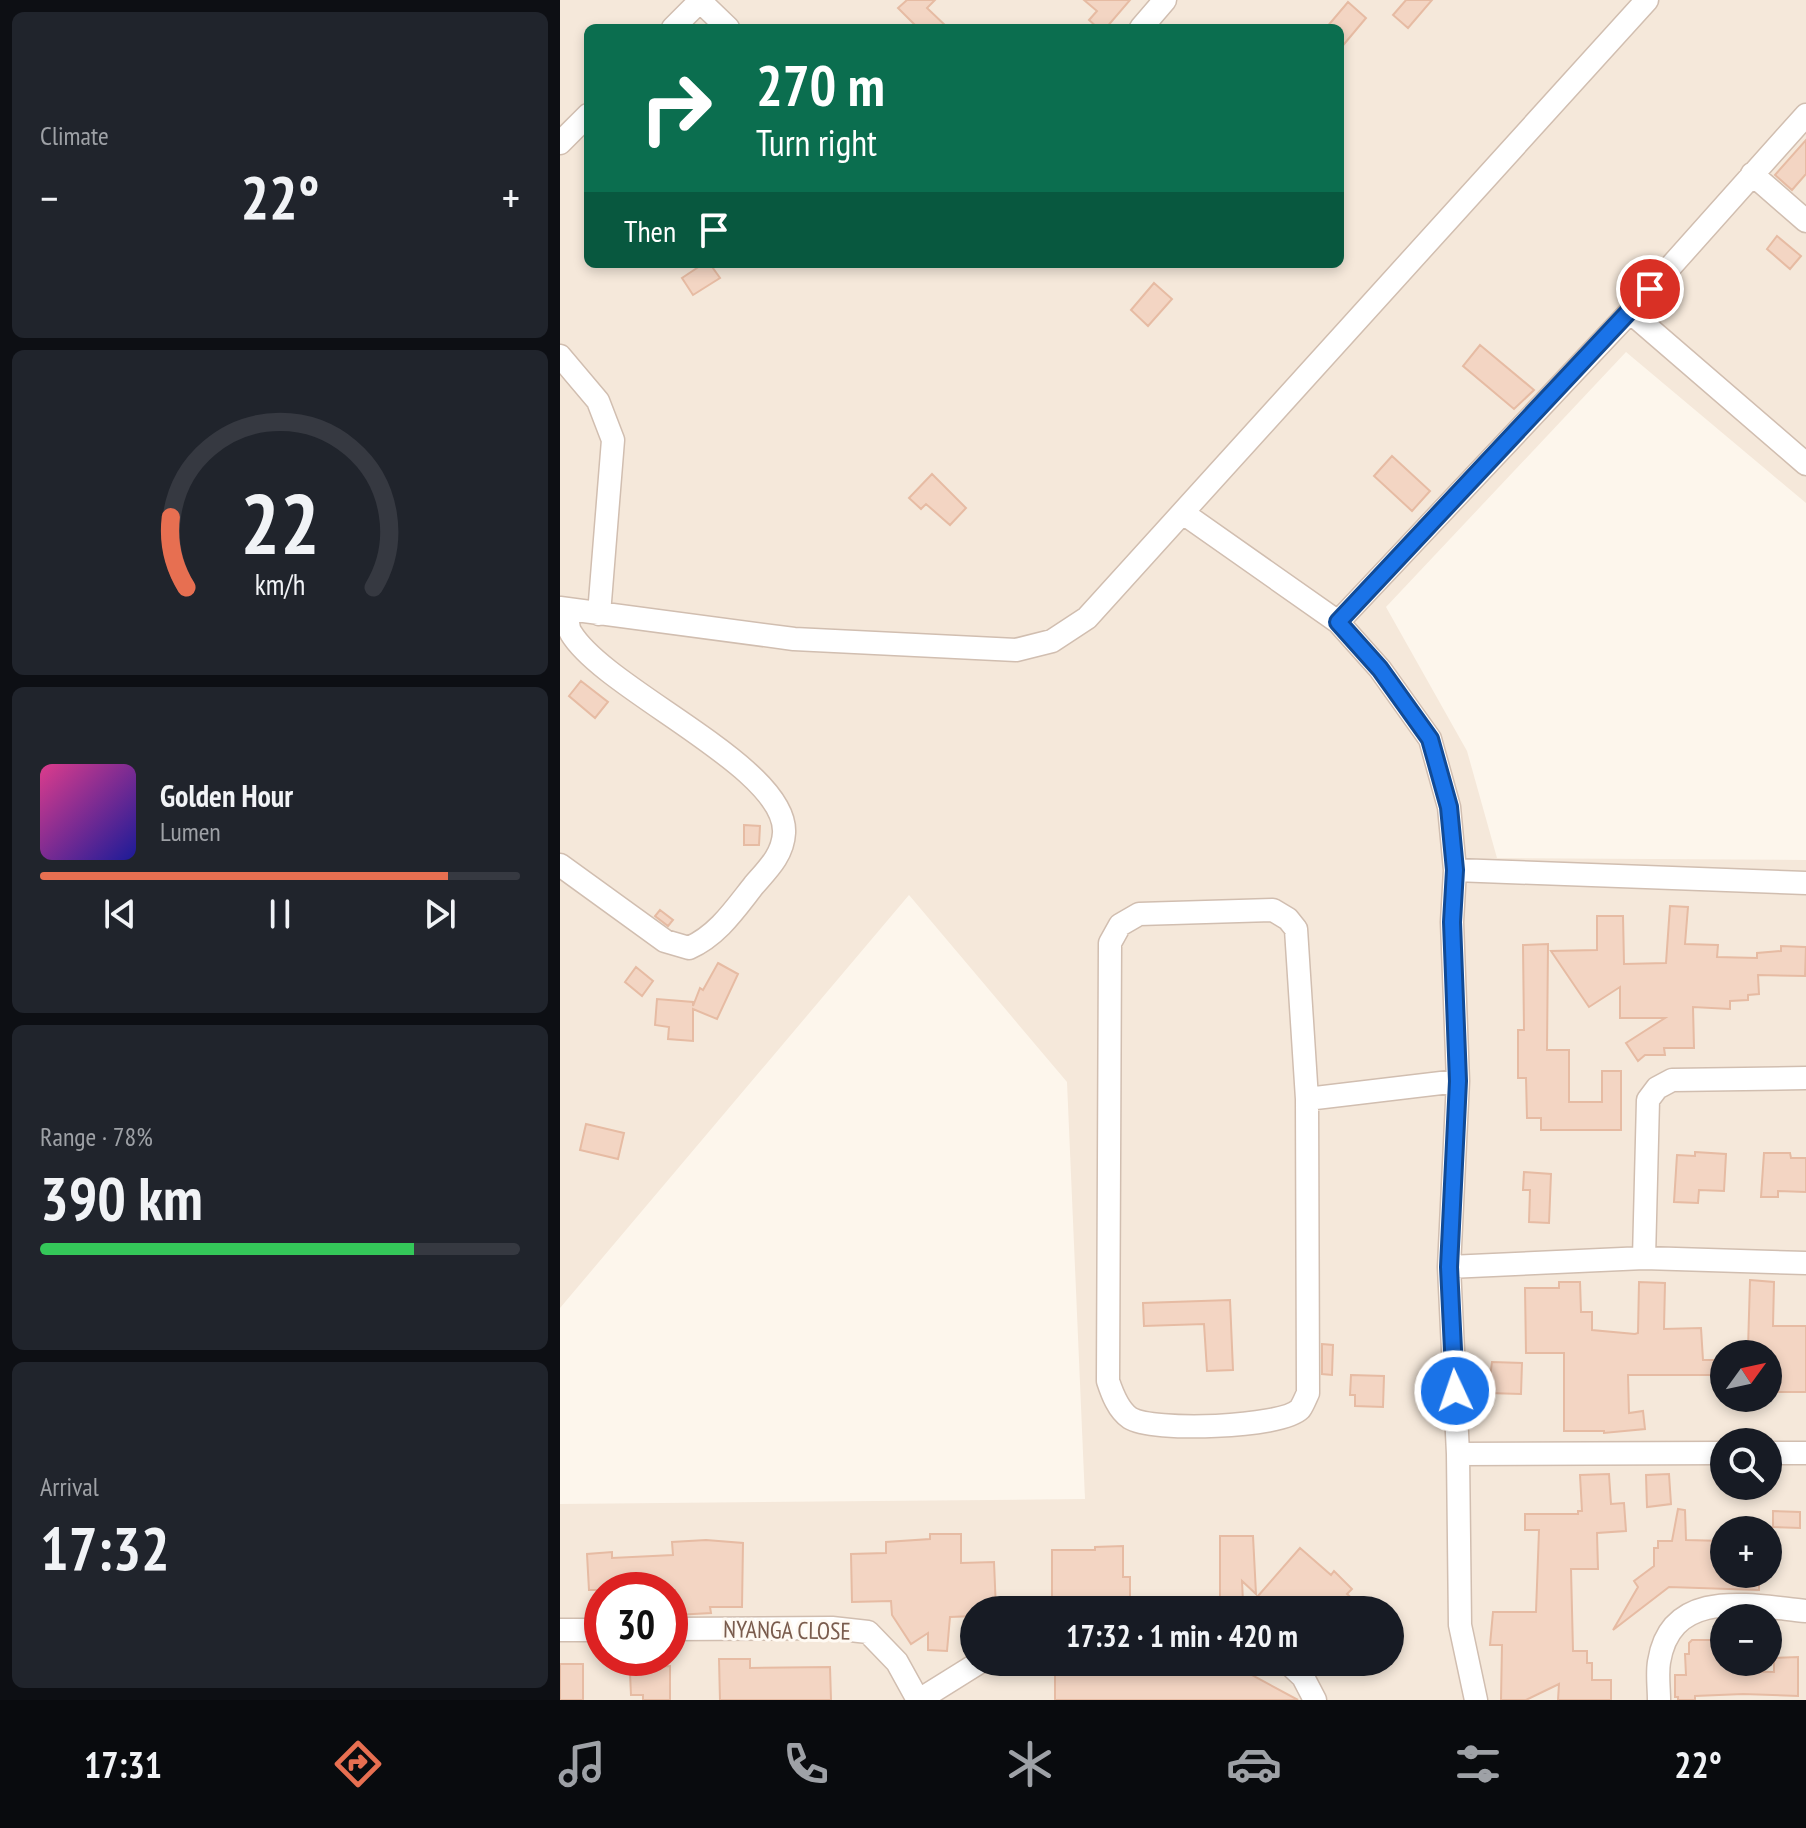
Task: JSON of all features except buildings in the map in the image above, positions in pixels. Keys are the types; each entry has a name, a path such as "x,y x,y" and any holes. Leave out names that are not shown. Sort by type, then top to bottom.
{"street":[{"path":"677,24 700,0 724,24"},
{"path":"1144,24 1165,0"},
{"path":"560,865 665,941 689,948 716,932 768,869 777,858 784,832 777,803 752,776 598,661 569,631 563,609 794,639 1016,650 1052,641 1087,618 1647,0"},
{"path":"1338,622 1630,312 1806,115"},
{"path":"560,143 584,119"},
{"path":"1752,174 1806,221"},
{"path":"1630,312 1806,464"},
{"path":"560,356 598,401 613,440 599,614"},
{"path":"1183,513 1338,622 1380,669 1430,739 1449,807 1455,870 1452,922 1458,1081 1449,1267 1458,1454 1460,1625 1476,1700"},
{"path":"1455,870 1806,883"},
{"path":"1273,910 1288,919 1296,929 1307,1099 1308,1393 1299,1410 1274,1421 1240,1425 1160,1425 1130,1418 1115,1399 1108,1381 1110,943 1120,925 1139,914 1273,910"},
{"path":"1644,1258 1648,1100 1657,1088 1672,1080 1806,1078"},
{"path":"1307,1099 1458,1081"},
{"path":"1449,1267 1644,1258 1806,1263"},
{"path":"1458,1454 1710,1453"},
{"path":"1782,1453 1806,1453"},
{"path":"1659,1700 1659,1662 1665,1642 1678,1621 1721,1603 1806,1611"},
{"name":"NYANGA CLOSE","path":"688,1629 832,1628 868,1632 897,1662 919,1700"},
{"path":"560,1630 584,1630"},
{"path":"919,1700 960,1674"},
{"path":"1302,1676 1315,1700"}],"shaded area":[{"path":"560,0 1806,0 1806,503 1626,352 1386,607 1467,751 1497,858 1806,860 1806,1700 560,1700 560,1504 1085,1499 1067,1082 909,895 560,1308"}],"route":[{"path":"1455,1391 1449,1267 1458,1081 1452,922 1455,870 1449,807 1430,739 1380,669 1338,622 1650,289"}]}
